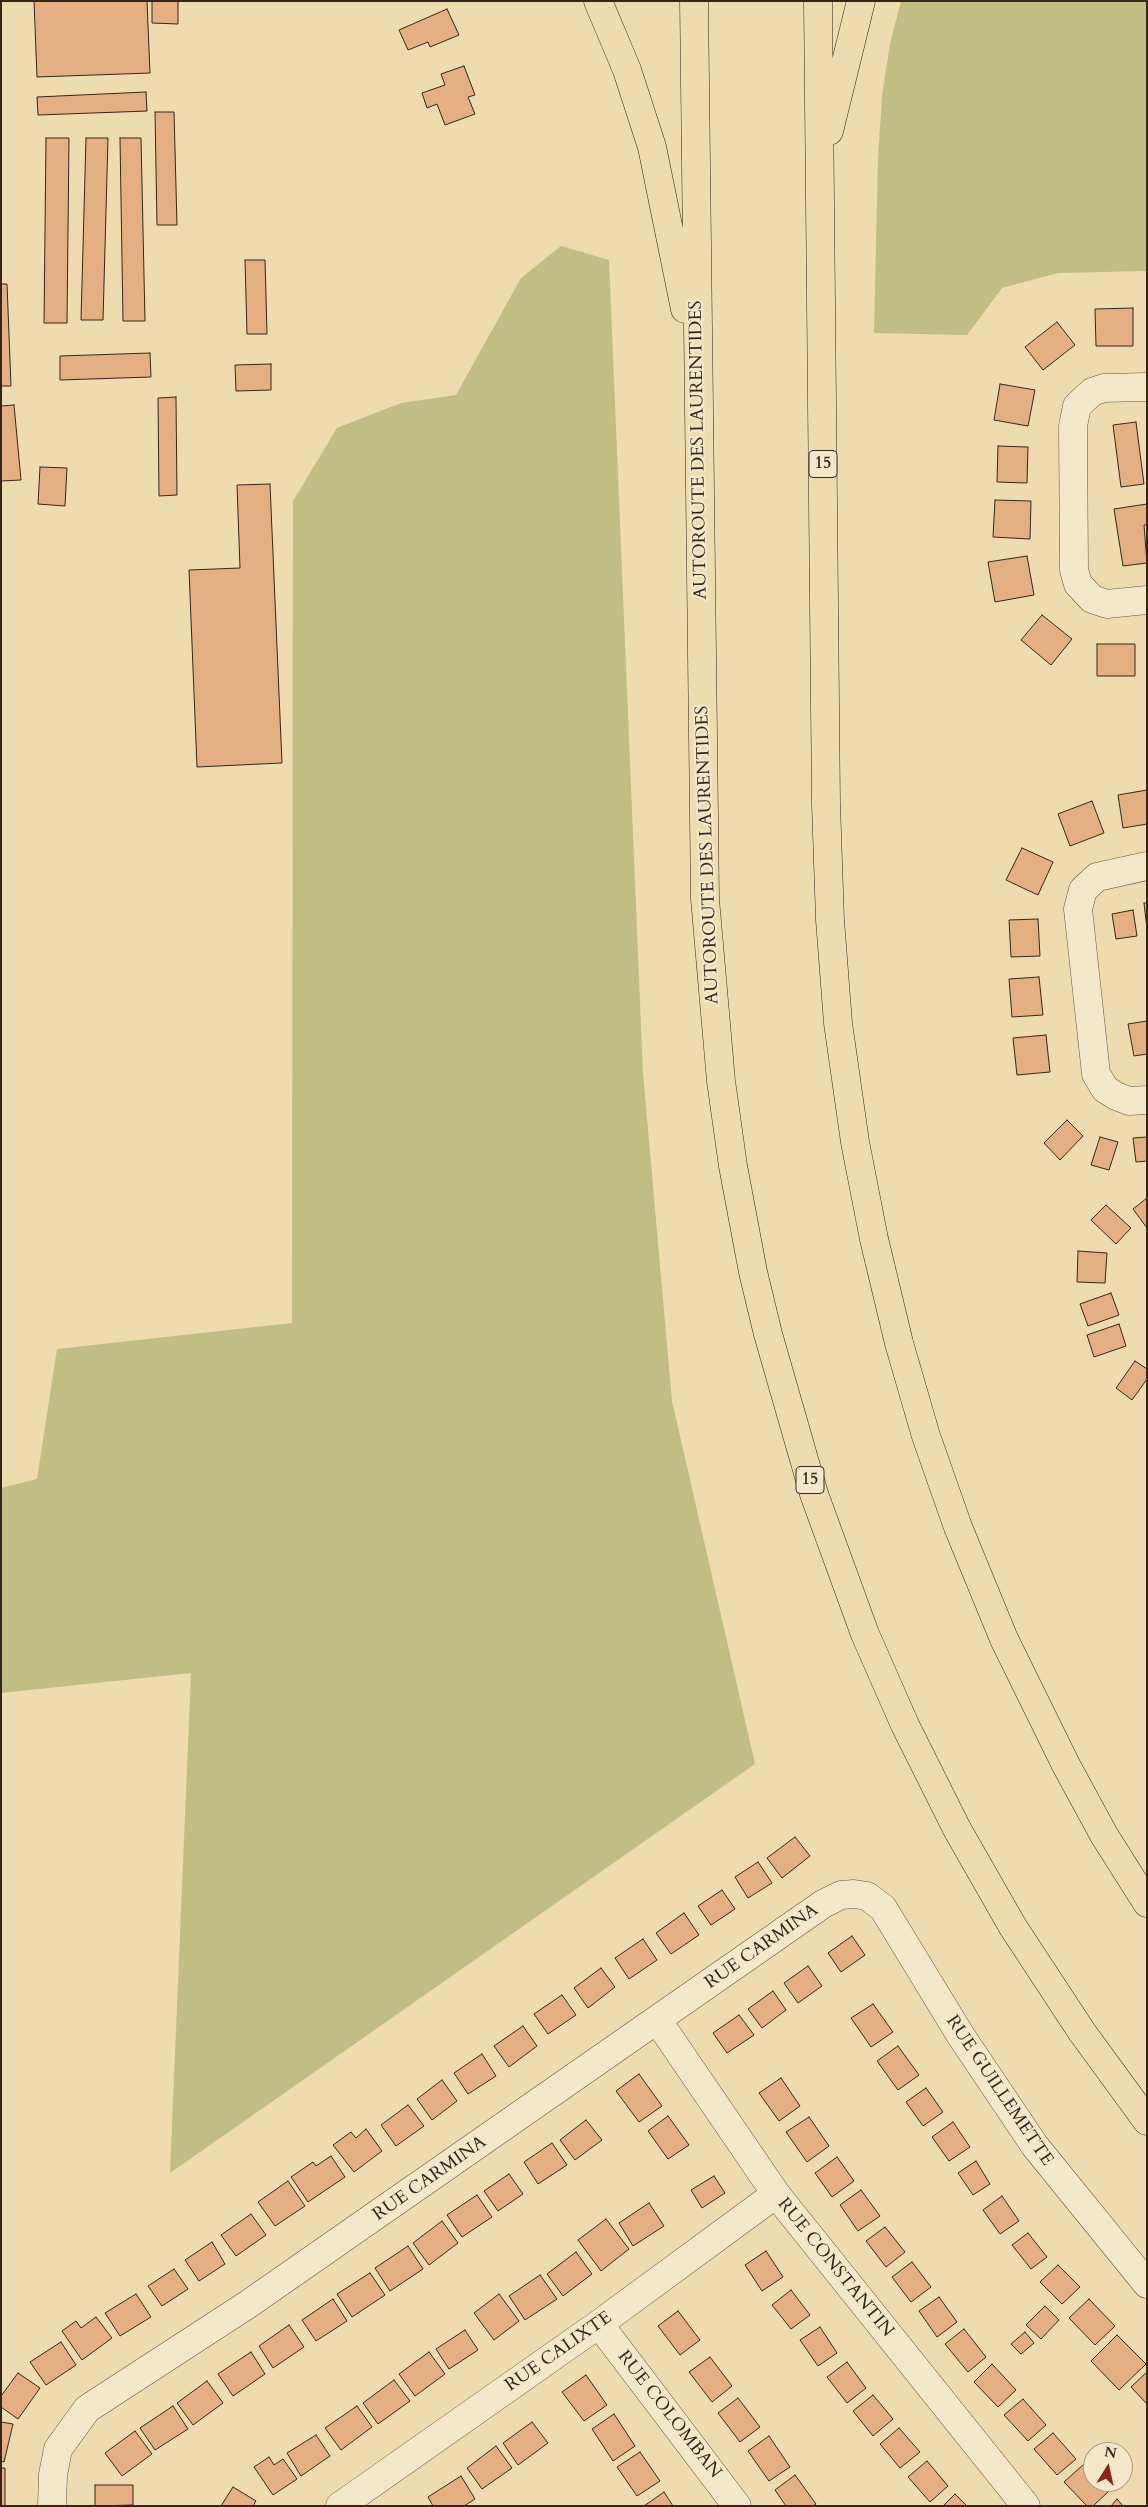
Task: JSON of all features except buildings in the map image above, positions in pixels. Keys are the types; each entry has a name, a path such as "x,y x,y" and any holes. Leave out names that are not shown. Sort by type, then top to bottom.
{"highway":[{"path":"598,1 626,70 652,147 699,374"},
{"name":"AUTOROUTE DES LAURENTIDES","path":"694,1 703,802 710,970 726,1124 747,1242 768,1334 804,1463 828,1536 865,1634 922,1761 975,1862 1013,1927 1082,2032 1147,2121"},
{"name":"15","path":"818,1 826,804 830,920 839,1032 859,1167 881,1270 914,1396 934,1462 970,1558 1008,1647 1066,1766 1104,1835 1147,1903"},
{"path":"820,170 861,1"}],"street":[{"path":"1147,387 1104,388 1086,395 1075,412 1073,436 1074,570 1078,584 1092,599 1107,604 1147,600"},
{"path":"1147,866 1096,877 1083,890 1078,909 1096,1074 1105,1088 1116,1096 1129,1101 1147,1100"},
{"name":"RUE CARMINA","path":"52,2506 53,2475 58,2449 87,2409 246,2306 834,1897 860,1894"},
{"name":"RUE GUILLEMETTE","path":"860,1894 872,1899 882,1908 965,2043 1035,2146 1147,2284"},
{"name":"RUE CONSTANTIN","path":"658,2021 776,2194 1026,2506"},
{"name":"RUE CALIXTE","path":"340,2506 599,2324 776,2194"},
{"name":"RUE COLOMBAN","path":"599,2324 737,2506"}],"shaded area":[{"path":"901,1 1147,1 1147,271 1058,273 1002,288 967,335 874,333 878,158 882,96 890,44"},
{"path":"561,246 609,260 643,1073 672,1401 755,1764 170,2173 191,1673 1,1693 1,1488 37,1479 57,1349 292,1323 293,501 337,428 401,403 456,395 521,278"}]}
